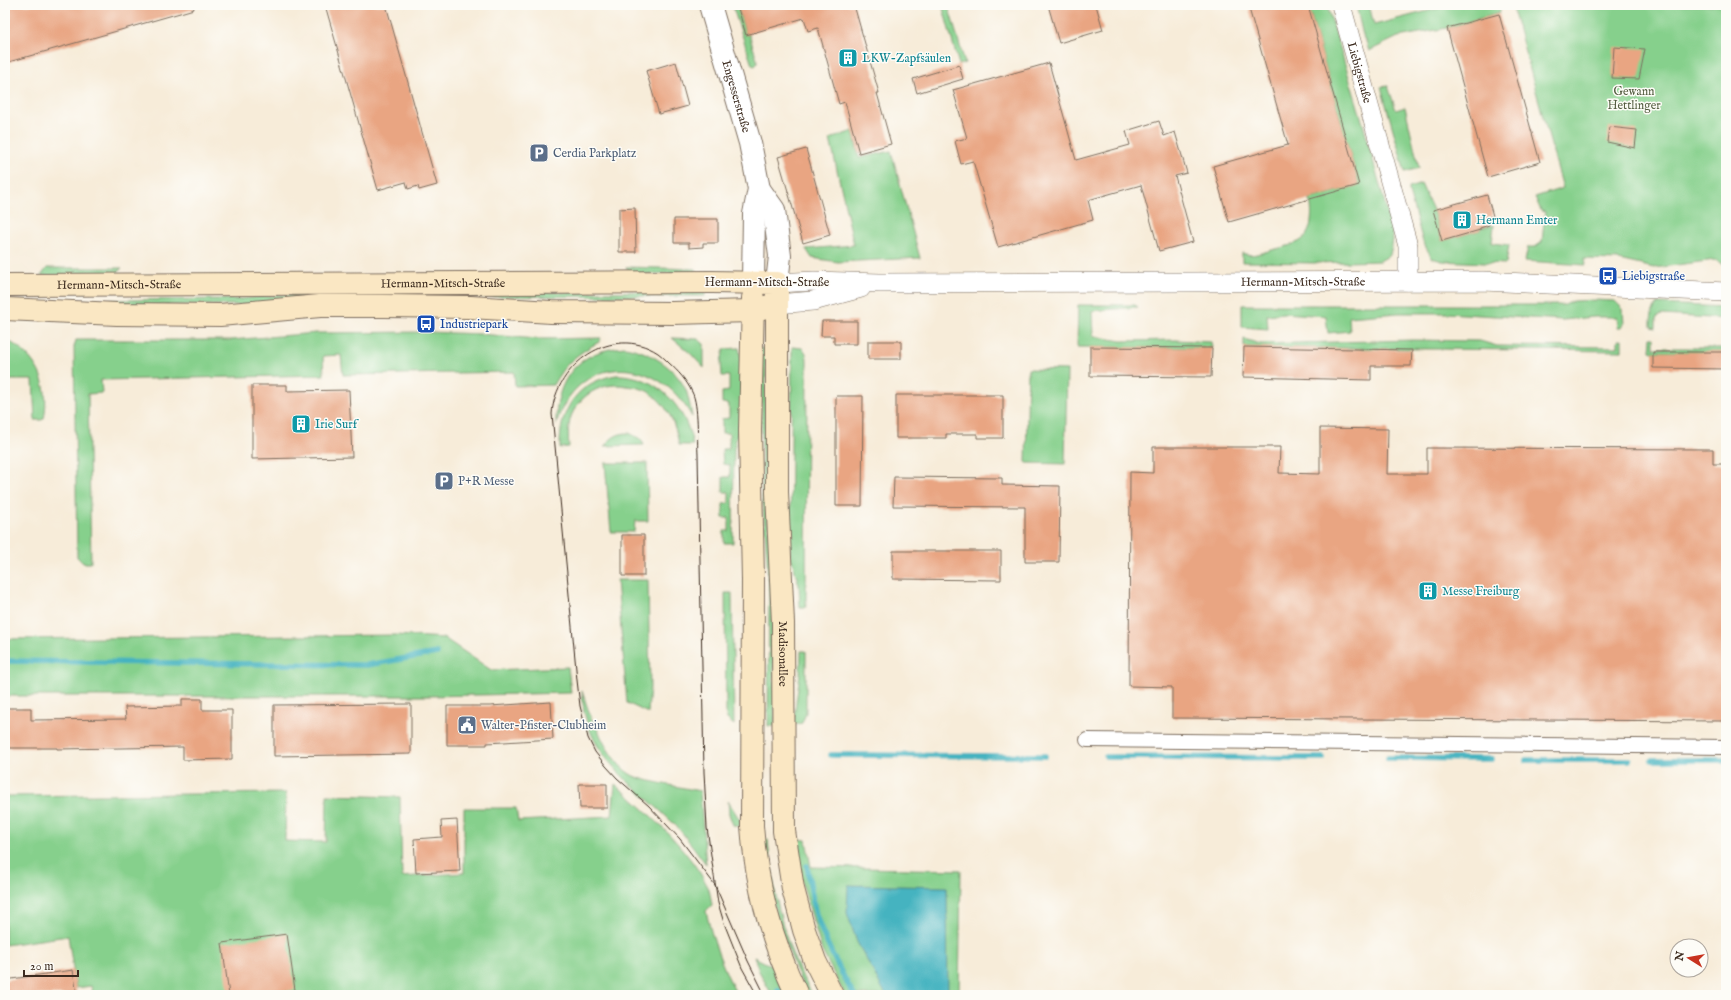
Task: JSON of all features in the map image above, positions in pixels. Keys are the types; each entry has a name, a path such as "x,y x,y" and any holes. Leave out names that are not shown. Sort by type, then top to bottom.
{"main road":[{"path":"753,282 750,430 753,580 752,826 756,863 771,928 797,995"},
{"name":"Hermann-Mitsch-Straße","path":"5,285 777,283"},
{"name":"Engesserstraße","path":"776,304 777,283"},
{"path":"61,312 62,284"},
{"name":"Hermann-Mitsch-Straße","path":"5,309 117,314 220,315 320,306 439,306 551,312 672,313 752,311 776,304"},
{"name":"Madisonallee","path":"776,304 778,499 783,623 784,832 793,889 804,930 816,961 832,995"}],"street":[{"name":"Engesserstraße","path":"710,5 750,143 759,189 754,214 753,282"},
{"name":"Liebigstraße","path":"1341,5 1408,246 1408,281"},
{"name":"Engesserstraße","path":"759,189 774,210 780,256 777,283"},
{"name":"Hermann-Mitsch-Straße","path":"777,283 814,281 880,283 1515,282 1726,292"},
{"name":"Hermann-Mitsch-Straße","path":"776,304 813,302 880,283"},
{"path":"1087,740 1726,747"}],"green space":[{"path":"732,5 737,5 746,35 749,34 758,63 755,66 752,65"},
{"path":"942,5 948,5 965,63 959,65"},
{"path":"1308,5 1327,5 1361,117 1392,229 1393,240 1390,255 1380,261 1316,263 1242,262 1242,253 1250,255 1257,254 1290,245 1302,240 1309,230 1311,218 1310,199 1359,185"},
{"path":"1356,5 1369,5 1374,25 1451,5 1498,5 1501,7 1499,13 1447,28 1398,37 1369,51 1366,41 1364,40"},
{"name":"Gewann Hettlinger","path":"1512,5 1726,5 1726,265 1715,260 1654,268 1619,260 1584,259 1585,265 1525,261 1528,247 1535,247 1542,242 1545,212 1541,211 1535,197 1563,188"},
{"path":"1388,86 1396,110 1405,107 1419,168 1405,172 1381,87"},
{"path":"853,131 859,158 891,151 920,258 838,262 812,258 806,249 854,245 830,139"},
{"path":"1421,184 1433,210 1442,241 1480,230 1480,228 1494,225 1492,243 1509,245 1506,264 1442,261 1432,258 1423,242 1409,192 1409,188"},
{"path":"626,267 695,269 697,273 630,274"},
{"path":"47,268 122,268 114,276 41,276"},
{"path":"705,291 705,296 375,297 241,305 102,305 103,300 240,299 278,295"},
{"path":"1573,301 1615,301 1623,309 1624,324 1622,328 1618,328 1617,317 1594,317 1563,320 1446,313 1398,313 1349,317 1350,331 1328,333 1326,316 1284,313 1267,315 1268,329 1242,327 1242,305 1565,305"},
{"path":"1658,304 1726,307 1726,319 1662,315 1656,318 1656,328 1651,327 1651,318"},
{"path":"1078,305 1135,305 1138,307 1092,311 1093,336 1121,341 1176,340 1211,342 1212,348 1077,347"},
{"path":"427,332 481,334 536,339 601,338 599,342 572,360 562,371 553,385 515,386 514,372 343,375 341,355 323,356 324,375 101,380 102,393 88,394 91,563 83,563 77,557 74,347 76,340 231,340 316,333"},
{"path":"672,338 698,339 704,344 704,368 690,353"},
{"path":"1651,338 1654,338 1654,348 1726,348 1726,352 1653,352 1650,351"},
{"path":"5,339 25,353 39,372 43,382 45,394 46,406 44,419 35,420 33,380 5,380"},
{"path":"1244,339 1260,344 1413,340 1480,341 1497,346 1618,347 1618,340 1622,339 1622,351 1244,347"},
{"path":"625,347 644,352 662,362 677,376 687,393 692,417 682,401 668,387 651,376 634,371 617,370 601,373 586,380 573,392 563,407 556,425 560,394 565,381 572,370 582,361 594,354 608,349"},
{"path":"792,347 802,348 806,353 807,359 806,607 800,607 799,585 790,554"},
{"path":"739,348 742,363 740,422 734,449 733,543 724,543 724,531 729,531 729,518 723,518 723,504 729,503 729,492 723,492 723,477 730,477 730,465 723,464 722,449 729,449 729,433 722,433 722,419 729,418 729,404 722,403 722,392 729,391 729,376 722,376 721,362 724,349"},
{"path":"761,348 766,348 766,493 772,568 775,726 768,726 769,587 762,493"},
{"path":"1028,369 1067,370 1065,464 1026,463"},
{"path":"616,375 631,376 644,380 657,387 667,395 684,418 693,445 679,445 671,417 659,400 653,395 641,389 618,385 600,388 592,392 578,403 570,420 568,434 569,447 560,448 563,421 573,400 581,391 591,384"},
{"path":"629,433 641,439 644,445 605,446 615,436"},
{"path":"605,463 647,463 648,521 635,521 634,532 611,532"},
{"path":"617,580 648,580 650,687 648,713 627,703"},
{"path":"725,593 732,593 734,725 727,719 726,715"},
{"path":"396,635 444,638 491,670 568,667 571,693 429,696 5,696 5,639"},
{"path":"801,651 806,651 806,713 802,723 793,725 800,673"},
{"path":"582,691 592,721 595,721 605,745 622,768 636,777 700,791 706,864 676,826 612,765 600,750 584,713"},
{"path":"615,784 666,831 679,845 700,873 708,887 712,905 706,911 711,932 718,954 737,995 93,995 91,986 76,988 68,936 5,945 5,796 286,793 285,841 326,842 327,795 400,797 402,877 464,873 464,808 516,808 518,821 612,816"},
{"path":"728,801 740,820 742,827 733,825 729,814"},
{"path":"794,839 806,840 811,867 961,870 959,995 845,995 822,951 803,886"},
{"path":"762,840 768,840 773,880 787,940 794,959 813,995 806,995 776,918"},
{"path":"754,957 774,967 786,995 772,995 759,971"}],"water":[{"path":"848,885 947,887 948,995 886,995 857,942 847,913"}],"building":[{"path":"5,5 193,5 194,9 5,63"},
{"path":"325,5 386,5 437,185 419,190 418,186 408,189 406,182 378,190"},
{"path":"737,5 854,5 879,93 877,93 891,144 859,153 845,102 839,104 818,28 808,31 804,18 746,35"},
{"path":"1048,5 1096,5 1103,30 1059,43"},
{"path":"1248,5 1308,5 1359,185 1229,222 1213,166 1288,145"},
{"path":"1499,14 1540,162 1488,177 1447,28"},
{"path":"1614,47 1645,49 1639,79 1612,78"},
{"path":"676,62 688,106 659,114 646,71"},
{"path":"1049,63 1076,160 1130,145 1126,131 1159,121 1164,136 1175,132 1187,173 1175,176 1193,242 1159,251 1141,185 1088,200 1093,220 998,247 973,161 961,164 955,141 967,138 953,90"},
{"path":"959,65 963,79 917,93 913,79"},
{"path":"1609,127 1637,130 1635,148 1607,142"},
{"path":"806,149 830,235 803,243 778,157"},
{"name":"Hermann Emter","path":"1487,195 1493,216 1487,218 1489,225 1480,228 1480,230 1442,241 1433,210"},
{"path":"635,208 636,252 619,252 619,209"},
{"path":"674,219 718,219 718,243 703,243 703,247 689,248 689,243 674,243"},
{"path":"822,321 857,321 857,344 834,344 834,336 821,336"},
{"path":"868,341 901,341 901,359 868,359"},
{"path":"1090,347 1212,348 1211,377 1090,376"},
{"path":"1244,347 1412,350 1411,366 1371,366 1371,380 1243,377"},
{"path":"1653,352 1726,352 1726,369 1653,368"},
{"name":"Irie Surf","path":"252,385 287,385 287,391 349,390 352,457 252,459"},
{"path":"896,395 1003,395 1003,438 977,438 977,434 946,434 946,438 896,438"},
{"path":"836,396 863,396 862,506 836,506"},
{"name":"Messe Freiburg","path":"1320,428 1388,429 1387,474 1427,474 1427,448 1713,449 1713,464 1726,464 1726,721 1172,718 1172,687 1129,686 1130,472 1153,473 1153,447 1280,447 1279,473 1320,474"},
{"path":"894,477 1002,478 1002,485 1060,486 1059,562 1025,562 1025,507 893,506"},
{"path":"622,535 644,535 644,576 622,576"},
{"path":"893,551 1001,551 1001,580 893,579"},
{"path":"182,699 202,699 202,710 232,710 232,759 183,760 183,747 57,749 5,748 5,708 31,708 31,720 126,719 125,707 182,706"},
{"path":"551,702 553,739 487,743 487,745 447,745 447,706 490,706"},
{"path":"411,704 411,754 274,756 274,705"},
{"path":"579,784 607,784 607,808 580,808"},
{"path":"457,820 460,871 416,873 414,839 442,837 441,821"},
{"path":"287,934 295,990 257,995 229,995 222,943"},
{"path":"73,970 77,995 5,995 5,980"}],"waterway":[{"path":"5,661 367,665 437,653"},
{"path":"831,755 1045,756"},
{"path":"1106,757 1323,758"},
{"path":"1388,758 1492,759"},
{"path":"1526,760 1629,760"},
{"path":"1652,760 1726,760"},
{"path":"807,866 813,902 820,925 833,956 854,995"},
{"path":"778,990 781,995"}],"tram line":[{"path":"757,995 742,968 724,923 718,903 707,828 704,772 696,405 690,388 682,376 658,353 640,345 622,343 605,346 589,354 575,365 563,380 556,396 552,414 580,706 588,738 595,752 617,778 649,806 680,839 715,885 748,961 765,995"}],"place":[{"name":"LKW-Zapfsäulen","path":"848,58"},
{"name":"Cerdia Parkplatz","path":"539,153"},
{"name":"Hermann Emter","path":"1462,220"},
{"name":"Liebigstraße","path":"1608,276"},
{"name":"Industriepark","path":"426,324"},
{"name":"Irie Surf","path":"301,424"},
{"name":"P+R Messe","path":"444,481"},
{"name":"Messe Freiburg","path":"1428,591"},
{"name":"Walter-Pfister-Clubheim","path":"467,725"}]}
